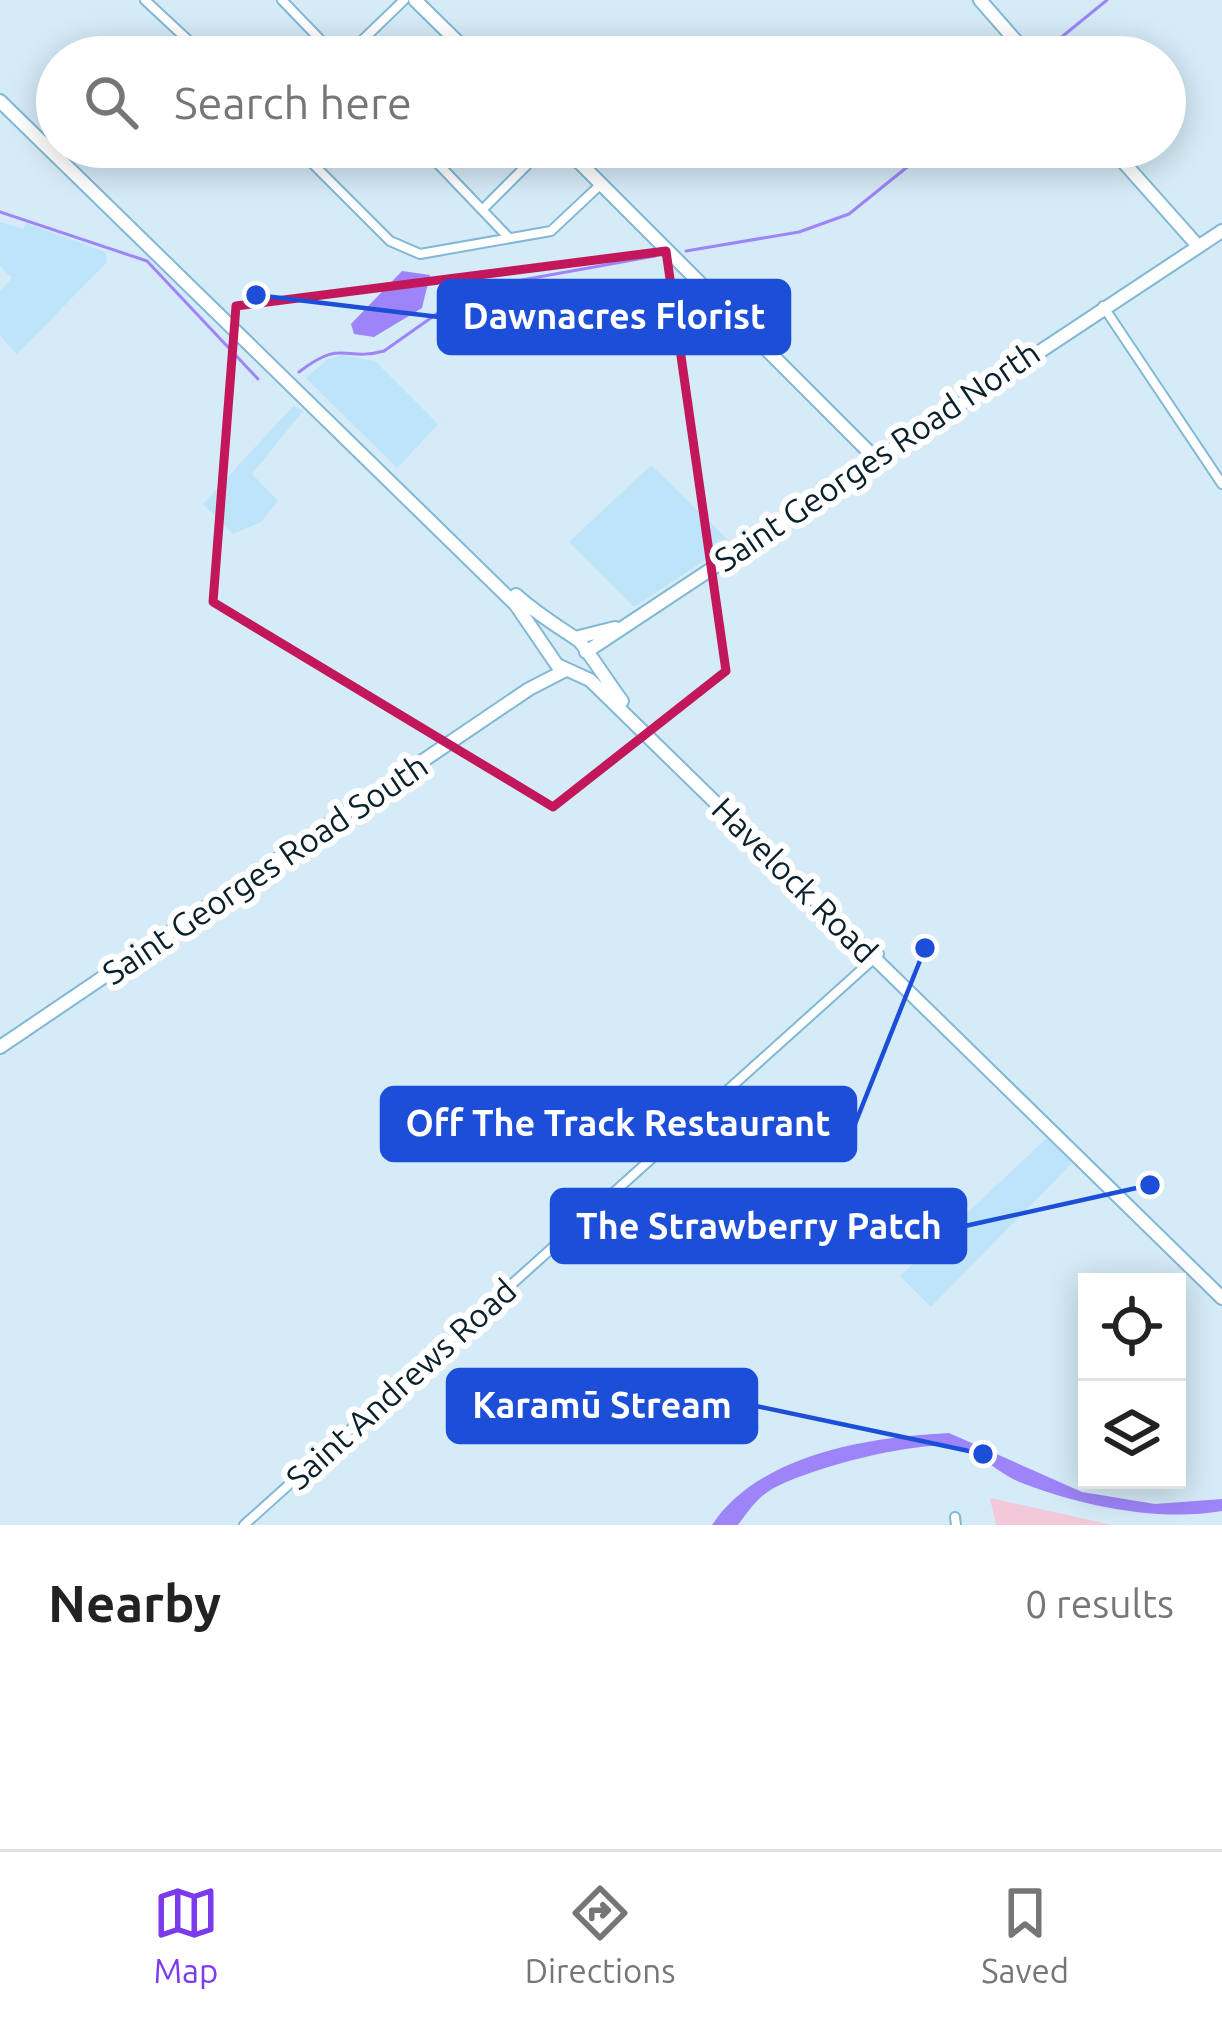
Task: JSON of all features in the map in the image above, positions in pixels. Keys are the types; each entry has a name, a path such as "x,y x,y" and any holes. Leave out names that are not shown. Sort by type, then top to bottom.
{"main road":[{"path":"415,0 451,36"},
{"path":"980,0 1012,36"},
{"path":"0,90 36,125"},
{"path":"0,101 36,136"},
{"path":"69,168 516,605 553,657"},
{"path":"80,168 518,596 555,630 574,638"},
{"path":"585,168 875,458"},
{"path":"1129,168 1196,244"},
{"name":"Saint Georges Road North","path":"567,670 622,626 1222,227"},
{"name":"Saint Georges Road North","path":"574,638 622,626"},
{"name":"Saint Georges Road South","path":"529,689 560,643 574,638"},
{"name":"Havelock Road","path":"574,638 628,706 876,956"},
{"name":"Havelock Road","path":"553,657 567,670 590,680 1222,1294"},
{"name":"Saint Georges Road South","path":"0,1047 529,689 567,670"}],"street":[{"path":"282,0 319,36"},
{"path":"364,36 404,0"},
{"path":"151,2 185,36"},
{"path":"317,168 390,242 407,251 433,255 551,231 601,184"},
{"path":"442,168 510,239"},
{"path":"482,210 523,168"},
{"path":"1102,305 1222,484"},
{"name":"Saint Andrews Road","path":"244,1525 876,956"}],"highlighted area":[{"path":"666,251 726,671 553,807 213,602 236,306"}],"shaded area":[{"path":"0,222 23,229 26,223 105,252 107,262 17,354 0,336 0,291 12,278 0,266"},
{"path":"402,271 430,275 422,308 374,337 354,334 351,324"},
{"path":"343,355 375,361 438,424 447,415 397,468 306,378 328,359"},
{"path":"294,405 303,411 252,474 278,501 261,522 233,534 203,504"},
{"path":"651,465 731,543 634,607 569,542"},
{"path":"1047,1138 1072,1163 931,1307 900,1276"},
{"path":"949,1433 1082,1492 1155,1504 1222,1499 1222,1511 1147,1513 1095,1505 1022,1483 958,1448 930,1446 806,1474 764,1494 738,1525 712,1525 732,1501 787,1466 851,1445"},
{"path":"990,1498 1112,1525 996,1525"}],"waterway":[{"path":"1063,36 1107,0"},
{"path":"686,251 799,232 849,214 906,168"},
{"path":"0,212 147,261 258,379"},
{"path":"299,372 334,353 384,351 472,289 655,256"}],"place":[{"name":"Dawnacres Florist","path":"256,295"},
{"name":"Off The Track Restaurant","path":"925,948"},
{"name":"The Strawberry Patch","path":"1150,1185"},
{"name":"Karamū Stream","path":"983,1454"}]}
